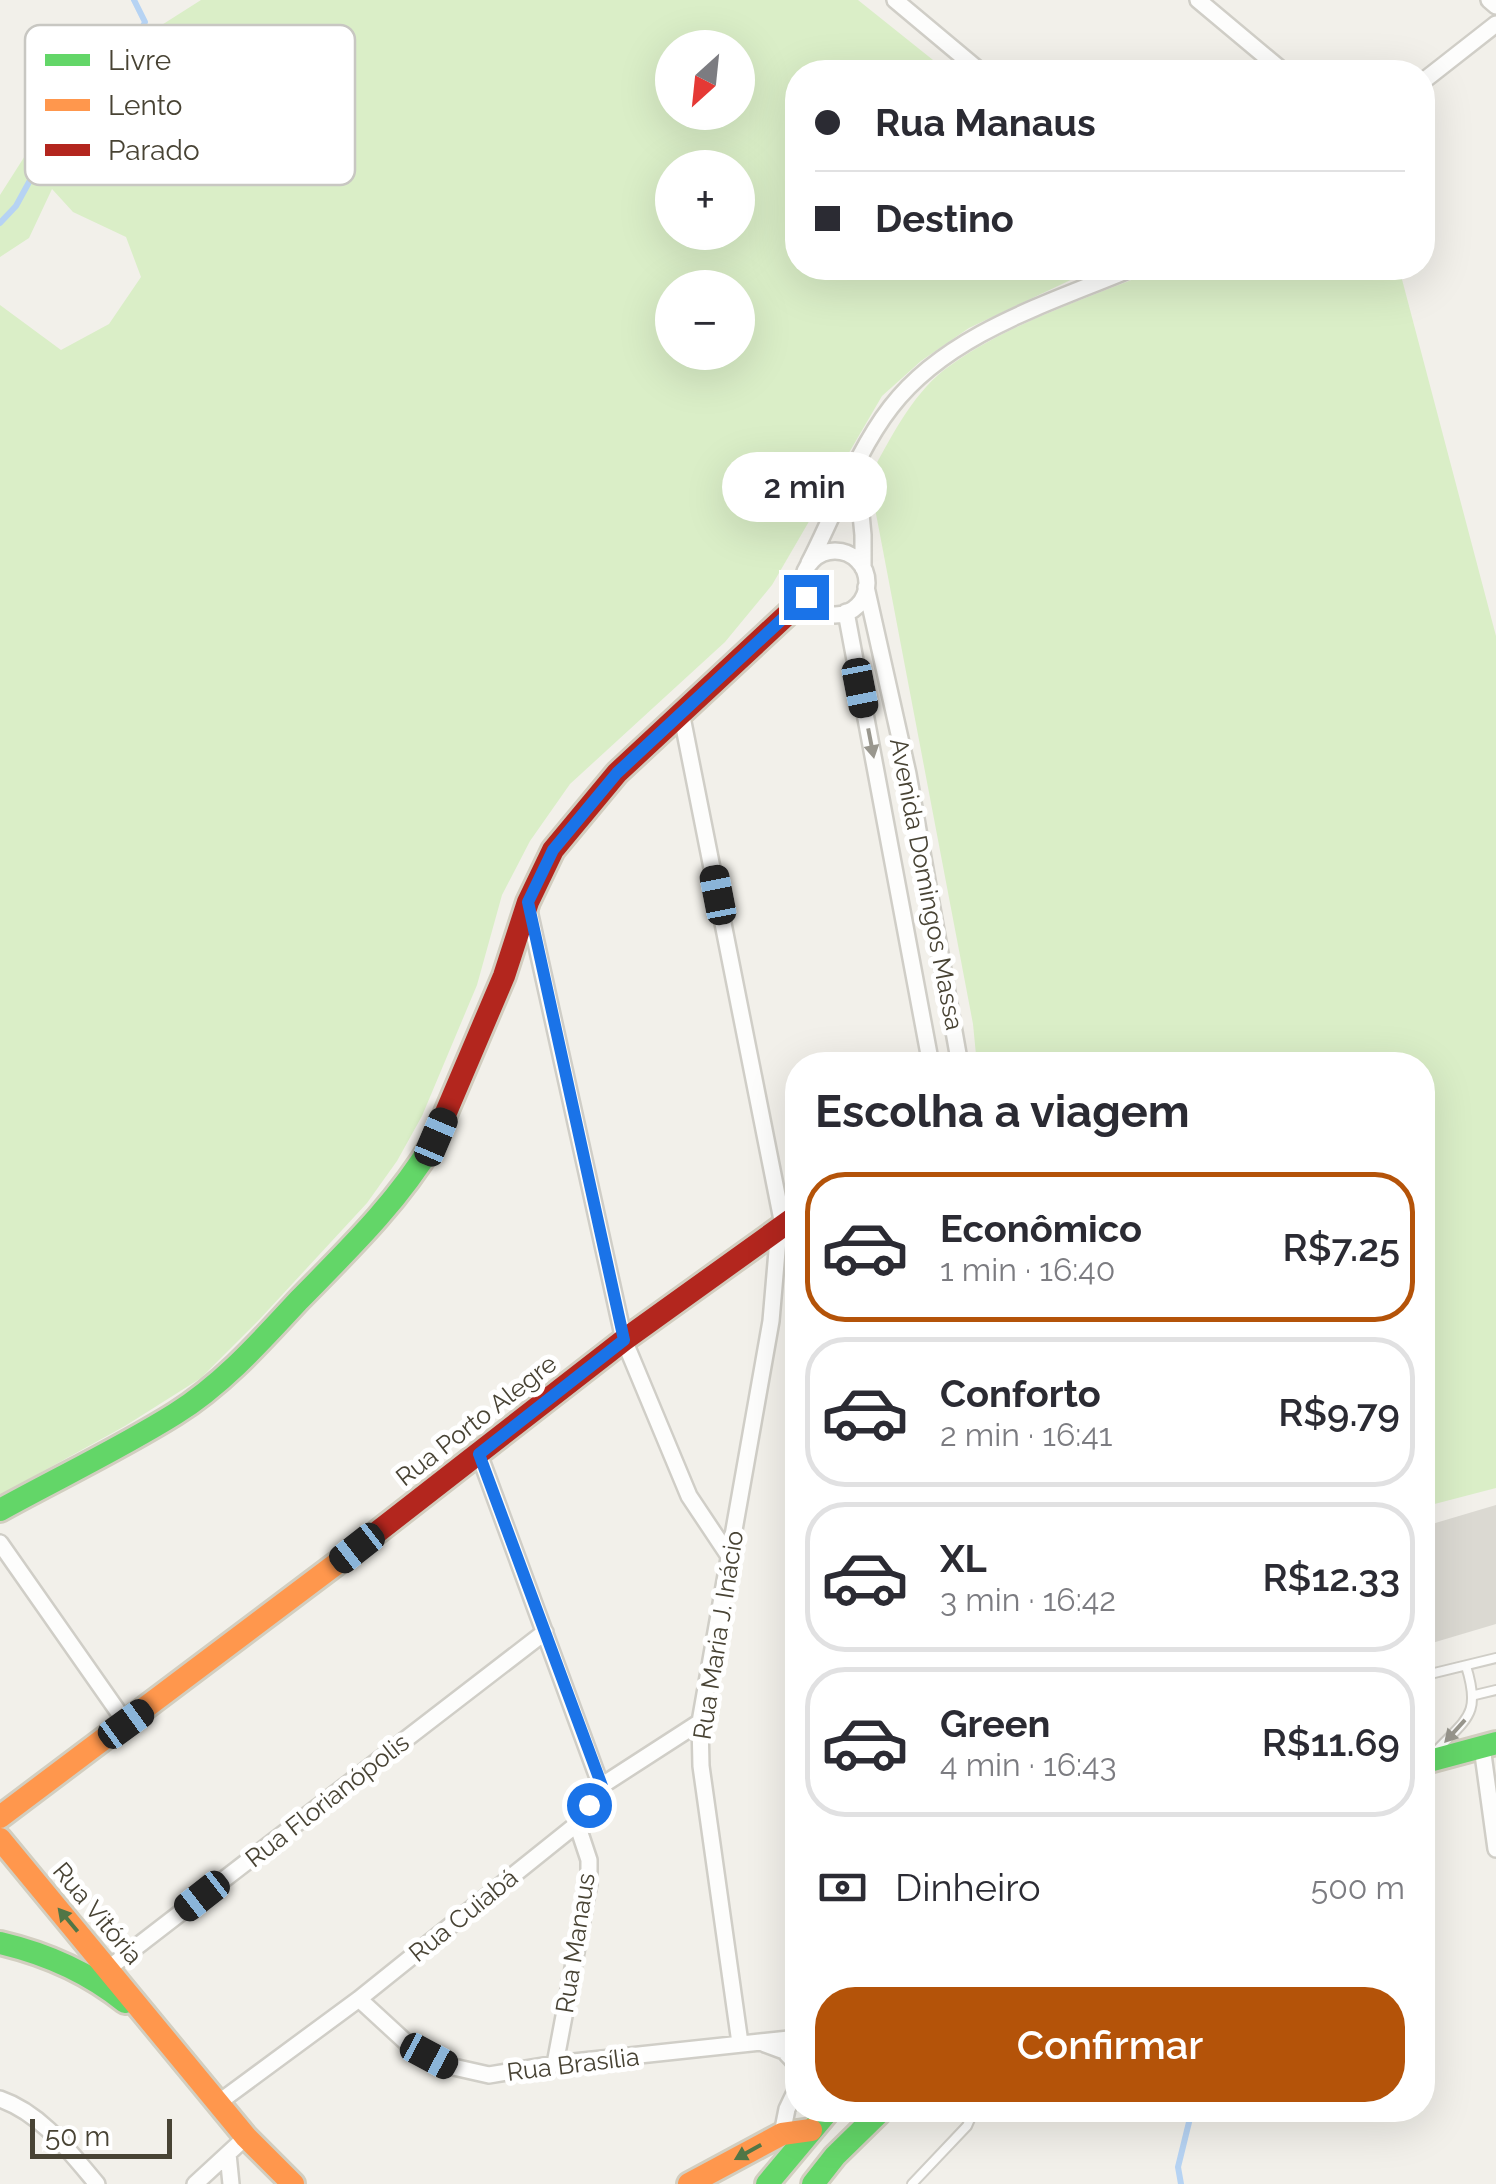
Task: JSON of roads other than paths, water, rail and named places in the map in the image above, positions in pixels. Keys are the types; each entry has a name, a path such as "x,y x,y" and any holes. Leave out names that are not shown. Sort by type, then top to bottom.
{"street":[{"path":"895,0 967,60"},
{"path":"1198,0 1270,60"},
{"path":"1489,0 1496,6"},
{"path":"1435,72 1496,24"},
{"path":"856,468 866,587 863,598 837,615 819,610 806,597 804,574 856,468 888,410 946,355 1021,316 1106,280"},
{"path":"809,563 831,551 855,558 863,568"},
{"name":"Avenida Domingos Massa","path":"866,587 912,792 958,1052"},
{"path":"0,1510 176,1414 208,1390 377,1220 411,1178 436,1137 504,976 528,902 553,850 617,773 806,597"},
{"name":"Avenida Domingos Massa","path":"846,612 929,1052"},
{"name":"Rua Maria J. Inácio","path":"681,712 785,1213"},
{"path":"528,902 624,1340 689,1496 729,1556"},
{"name":"Rua Porto Alegre","path":"0,1818 624,1340 785,1224"},
{"name":"Rua Maria J. Inácio","path":"746,2042 700,1766 700,1722 785,1236"},
{"path":"479,1454 602,1786"},
{"path":"0,1543 126,1724"},
{"name":"Rua Florianópolis","path":"109,1968 545,1632"},
{"name":"Rua Cuiabá","path":"218,2102 359,1999 577,1824 602,1786 700,1722"},
{"path":"1435,1759 1489,1745 1496,1849"},
{"name":"Rua Manaus","path":"554,2064 588,1883 586,1843 577,1824"},
{"name":"Rua Vitória","path":"0,1838 109,1968 150,2024"},
{"path":"0,1943 42,1953 81,1971 118,1995 150,2024 246,2137 292,2184"},
{"name":"Rua Brasília","path":"359,1999 410,2046 448,2066 489,2075 554,2064 785,2039"},
{"path":"746,2042 785,2052"},
{"path":"0,2100 39,2122 97,2184"},
{"path":"782,2134 785,2119"},
{"path":"766,2184 818,2122"},
{"path":"813,2184 871,2122"},
{"path":"688,2184 782,2134 811,2130"},
{"path":"196,2184 246,2137"},
{"path":"228,2154 231,2184"}],"lane":[{"path":"1435,1673 1496,1658"},
{"path":"1435,1750 1471,1712 1475,1695 1466,1666"},
{"path":"1475,1695 1496,1690"},
{"path":"912,2184 969,2122"}],"waterway":[{"path":"134,0 144,25"},
{"path":"0,223 16,206 27,185"},
{"path":"1181,2184 1178,2167 1189,2122"}]}
